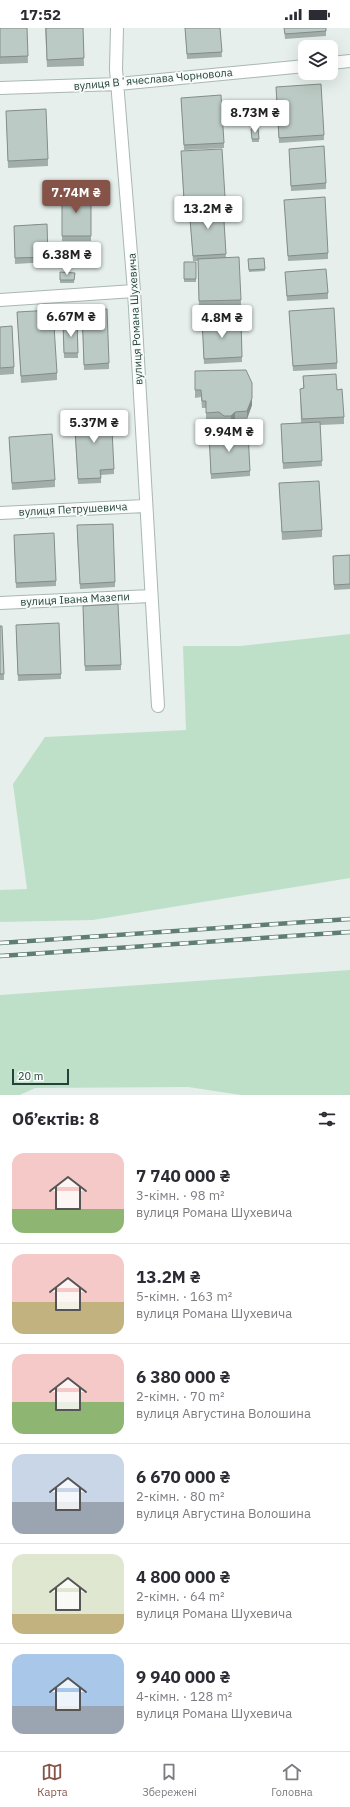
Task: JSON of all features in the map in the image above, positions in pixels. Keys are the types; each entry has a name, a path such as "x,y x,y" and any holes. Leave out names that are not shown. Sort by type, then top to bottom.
{"street":[{"name":"вулиця Романа Шухевича","path":"118,28 118,84 134,291 145,506 158,706"},
{"path":"338,62 350,61"},
{"name":"вулиця Вʼячеслава Чорновола","path":"0,88 118,84 298,67"},
{"path":"0,300 134,291"},
{"name":"вулиця Петрушевича","path":"0,513 145,506"},
{"name":"вулиця Івана Мазепи","path":"0,603 151,596"}],"green space":[{"path":"350,634 350,878 93,920 0,922 0,890 27,889 13,784 45,737 186,730 183,646 241,646"},
{"path":"350,970 350,1095 241,1095 188,1087 35,1088 20,1095 0,1095 0,995"}],"building":[{"path":"0,28 27,28 28,56 0,57"},
{"path":"46,28 83,28 84,58 47,60"},
{"path":"185,28 220,28 222,52 187,54"},
{"path":"284,28 326,28 326,31 285,34"},
{"path":"321,84 324,135 279,138 276,87"},
{"path":"221,95 224,143 184,145 181,98"},
{"path":"46,109 48,159 8,161 6,111"},
{"path":"258,128 259,139 252,139 251,129"},
{"path":"324,146 326,183 291,186 289,149"},
{"path":"222,149 225,197 184,200 181,151"},
{"path":"62,192 91,192 91,236 62,236"},
{"path":"325,197 328,253 288,256 284,200"},
{"path":"223,205 226,254 193,256 189,207"},
{"path":"47,224 48,257 15,258 14,226"},
{"path":"239,257 241,300 199,301 198,259"},
{"path":"264,258 265,269 249,270 248,259"},
{"path":"184,262 196,262 196,279 184,279"},
{"path":"326,269 328,293 287,296 285,272"},
{"path":"60,272 75,273 74,280 60,280"},
{"path":"334,308 337,363 293,366 289,311"},
{"path":"107,309 109,363 84,365 82,310"},
{"path":"53,310 57,373 21,376 17,312"},
{"path":"241,319 242,357 204,359 202,320"},
{"path":"77,322 78,353 64,353 63,323"},
{"path":"12,326 14,367 0,368 0,327"},
{"path":"246,370 252,383 252,398 247,411 235,412 231,416 224,416 219,412 206,413 206,401 202,401 201,390 195,390 195,371"},
{"path":"336,374 337,390 342,389 344,417 302,419 300,389 304,388 303,376"},
{"path":"111,411 114,469 100,470 101,478 78,479 74,413"},
{"path":"320,422 322,461 283,463 281,424"},
{"path":"248,432 250,471 211,474 209,434"},
{"path":"52,434 55,480 12,483 9,437"},
{"path":"319,481 322,530 282,532 279,483"},
{"path":"113,524 115,582 80,584 77,525"},
{"path":"54,533 56,581 16,583 14,535"},
{"path":"350,555 350,584 334,585 333,556"},
{"path":"118,604 121,665 85,666 83,606"},
{"path":"59,623 61,674 18,675 16,625"},
{"path":"0,626 2,626 4,674 0,674"}],"railway":[{"path":"0,943 350,919"},
{"path":"0,956 350,932"}]}
